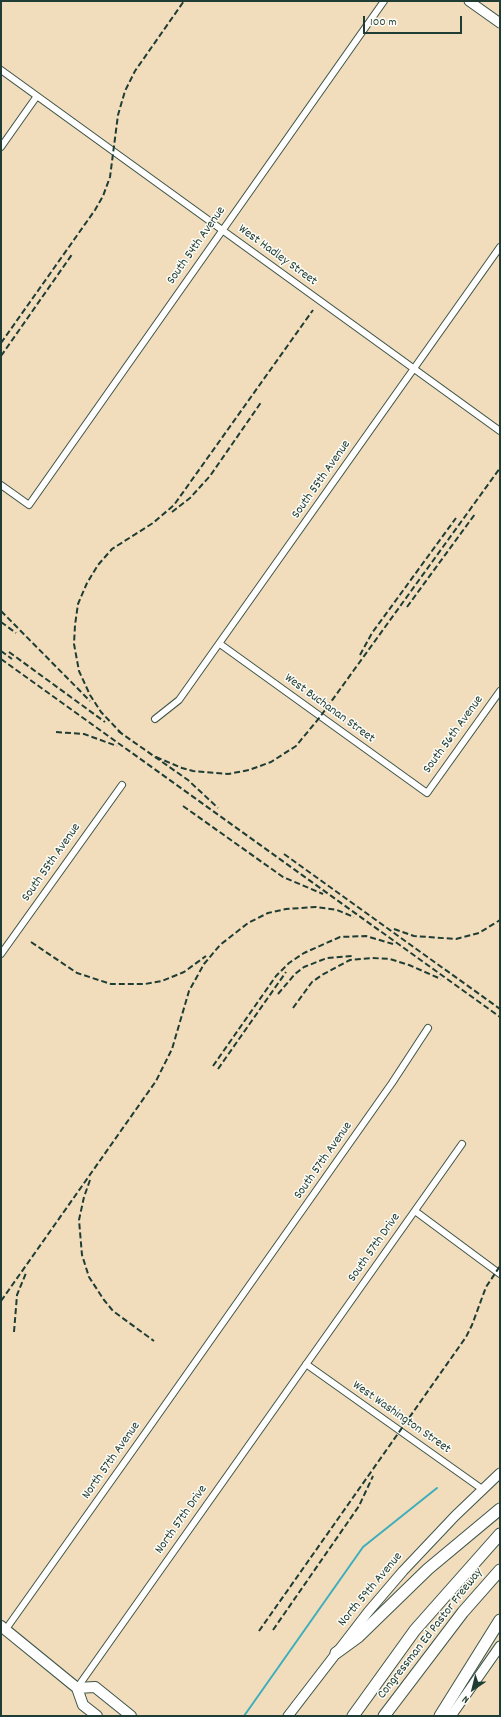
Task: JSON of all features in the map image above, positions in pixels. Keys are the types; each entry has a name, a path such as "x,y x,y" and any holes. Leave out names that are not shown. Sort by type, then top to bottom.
{"highway":[{"path":"336,1653 358,1637 428,1569 500,1509"},
{"name":"Congressman Ed Pastor Freeway","path":"353,1716 414,1630 500,1534"},
{"name":"Congressman Ed Pastor Freeway","path":"384,1716 463,1612 500,1570"},
{"path":"440,1716 500,1620"}],"main road":[{"path":"470,1 500,23"},
{"name":"North 59th Avenue","path":"288,1716 368,1612 403,1570 482,1489 500,1473"},
{"path":"3,1627 77,1688 83,1705 97,1716"},
{"path":"450,1716 500,1646"},
{"path":"77,1688 95,1687 131,1716"}],"street":[{"name":"South 54th Avenue","path":"1,485 29,505 384,1"},
{"name":"West Hadley Street","path":"1,70 415,368 500,431"},
{"path":"1,147 37,96"},
{"name":"South 55th Avenue","path":"155,719 179,700 220,644 500,247"},
{"name":"West Buchanan Street","path":"220,644 427,792"},
{"name":"South 56th Avenue","path":"427,792 500,691"},
{"name":"South 55th Avenue","path":"1,954 122,785"},
{"name":"South 57th Avenue","path":"236,1305 392,1083 428,1028"},
{"name":"South 57th Drive","path":"306,1364 462,1144"},
{"path":"415,1211 500,1274"},
{"name":"North 57th Avenue","path":"3,1627 236,1305"},
{"name":"West Washington Street","path":"306,1364 482,1489"},
{"name":"North 57th Drive","path":"77,1688 306,1364"}],"waterway":[{"path":"244,1716 363,1547 437,1488"}],"railway":[{"path":"1,343 95,210 103,196 110,177 118,115 125,91 135,71 184,1"},
{"path":"1,356 73,253"},
{"path":"122,734 101,712 90,695 79,671 74,644 75,625 78,604 87,583 98,565 112,549 153,523 174,505 313,310"},
{"path":"172,512 190,498 210,476 262,401"},
{"path":"156,757 193,771 228,774 249,770 271,762 296,746 320,717 500,468"},
{"path":"407,607 475,514"},
{"path":"360,655 372,633 456,518"},
{"path":"1,611 90,701"},
{"path":"1,622 16,633"},
{"path":"1,651 12,659"},
{"path":"9,652 105,722"},
{"path":"1,659 500,1017"},
{"path":"118,731 188,780 218,808"},
{"path":"56,732 84,734 117,746"},
{"path":"183,806 283,877 323,894"},
{"path":"284,854 500,1009"},
{"path":"1,1301 156,1081 172,1049 189,991 204,964 220,945 248,923 268,913 286,909 316,907 337,910 354,917"},
{"path":"394,929 414,936 456,939 479,933 500,920"},
{"path":"213,1066 276,976 289,963 304,953 340,937 366,936 393,944"},
{"path":"31,942 77,973 111,984 145,984 162,981 184,972 206,956"},
{"path":"278,994 295,974 304,967 327,958 352,956"},
{"path":"293,1008 312,982 350,960 372,958 390,959 409,965 441,979"},
{"path":"218,1069 286,972"},
{"path":"90,1180 84,1197 79,1220 82,1255 89,1277 113,1311 154,1341"},
{"path":"259,1631 466,1337 486,1287 500,1266"},
{"path":"14,1332 17,1295 26,1273"},
{"path":"273,1630 359,1506 373,1476"}]}
